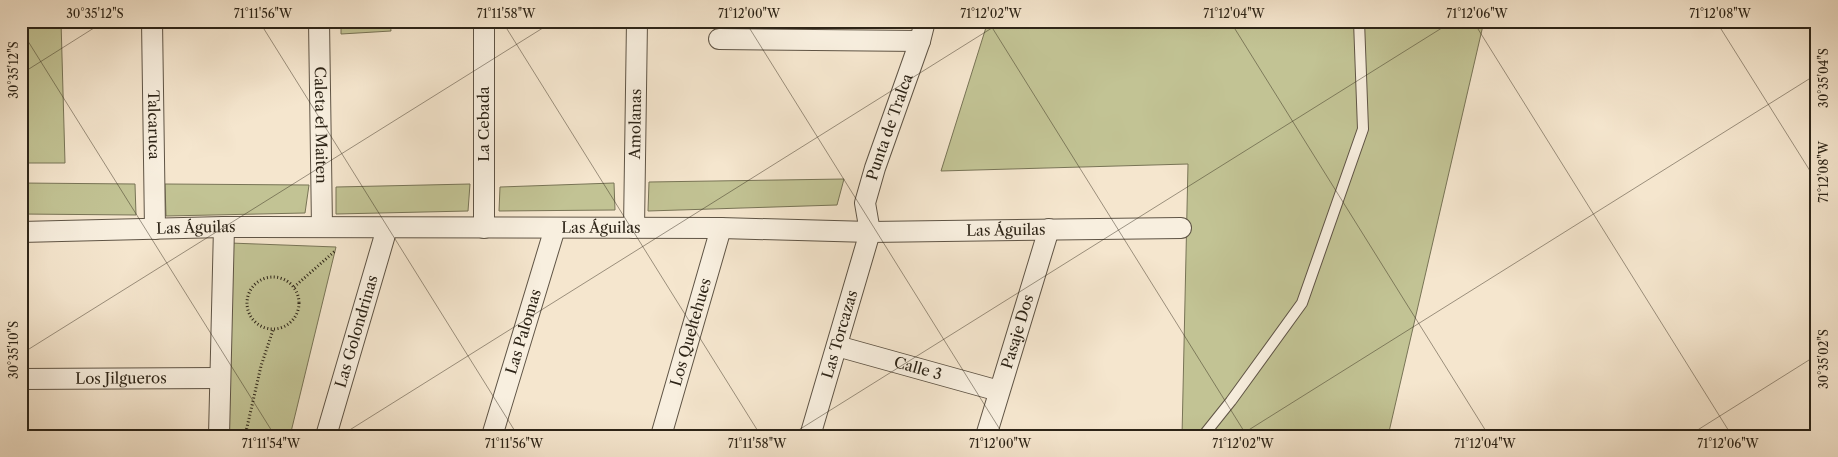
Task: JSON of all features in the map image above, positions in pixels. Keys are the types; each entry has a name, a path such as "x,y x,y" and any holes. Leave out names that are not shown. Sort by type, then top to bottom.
{"street":[{"name":"Talcaruca","path":"152,21 155,228"},
{"name":"Caleta el Maiten","path":"319,21 322,227"},
{"name":"La Cebada","path":"484,21 484,228"},
{"name":"Amolanas","path":"634,228 637,21"},
{"name":"Punta de Tralca","path":"870,232 865,203 874,168 920,41 925,21"},
{"path":"719,39 920,41"},
{"name":"Las Águilas","path":"21,232 224,227 721,228 870,232 1181,228"},
{"path":"219,436 224,227"},
{"name":"Las Golondrinas","path":"326,436 387,228"},
{"name":"Las Palomas","path":"492,436 555,228"},
{"name":"Los Queltehues","path":"661,436 721,228"},
{"name":"Pasaje Dos","path":"986,436 1050,229"},
{"name":"Las Torcazas","path":"810,436 870,232"},
{"name":"Calle 3","path":"837,346 999,392"},
{"name":"Los Jilgueros","path":"21,379 220,378"}],"lane":[{"path":"1203,436 1231,401 1302,302 1363,129 1359,21"}],"path":[{"path":"294,287 364,227"},
{"path":"275,277 284,279 294,287 300,300 296,318 290,324 282,329 273,330 256,324 251,318 246,302 253,286 267,278 275,277"},
{"path":"245,436 261,366 273,330"}],"green space":[{"path":"21,21 61,21 65,163 21,163"},
{"path":"341,21 390,21 391,31 341,34"},
{"path":"988,21 1484,21 1388,436 1182,436 1188,164 941,171"},
{"path":"844,179 837,205 648,211 649,182"},
{"path":"21,183 135,184 136,215 21,214"},
{"path":"614,183 615,210 499,211 500,187"},
{"path":"165,184 309,185 305,213 166,216"},
{"path":"470,184 468,211 336,214 336,187"},
{"path":"230,243 336,247 290,436 228,436"}]}
